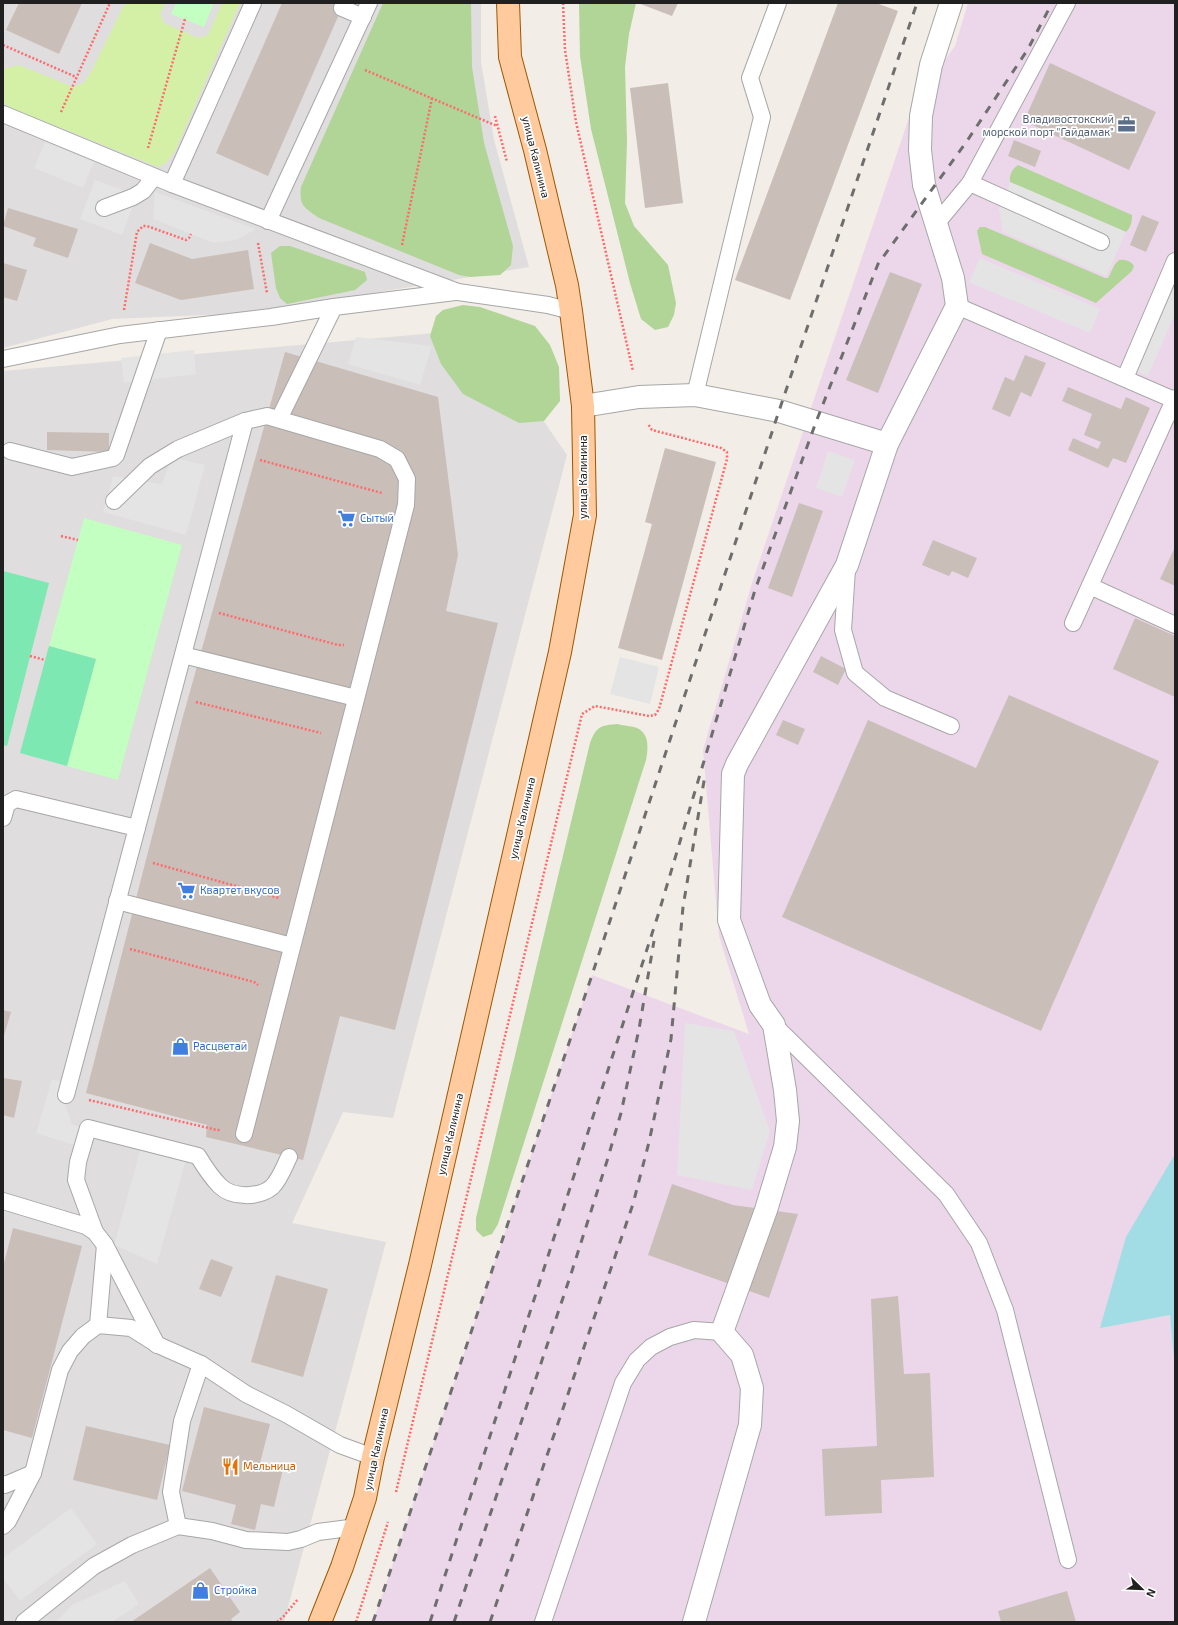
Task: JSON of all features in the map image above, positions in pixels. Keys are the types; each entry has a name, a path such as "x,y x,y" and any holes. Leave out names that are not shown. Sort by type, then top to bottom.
{"main road":[{"name":"улица Калинина","path":"320,1622 357,1527 365,1498 373,1457 421,1257 560,652 585,515 583,406 571,311 567,285 535,150 510,57 508,3"}],"street":[{"path":"694,1622 750,1425 752,1388 742,1355 722,1332 766,1210 784,1146 788,1121 785,1090 774,1025 760,1005 729,920 733,774 736,764 847,566 887,444 957,306 953,278 923,178 920,150 921,116 930,65 951,3"},
{"path":"583,406 639,397 695,395 779,411 887,444"}],"lane":[{"path":"172,184 253,3"},
{"path":"695,395 762,117 750,78 778,3"},
{"path":"936,224 970,183 1067,3"},
{"path":"268,221 366,10 342,8"},
{"path":"3,114 172,184 458,292 548,305 571,311"},
{"path":"104,208 133,197 143,191 148,174"},
{"path":"970,183 1101,242"},
{"path":"1125,378 1175,261"},
{"path":"3,359 120,335 271,317 334,307 458,292"},
{"path":"957,306 1175,399 1073,622"},
{"path":"279,419 334,307"},
{"path":"10,451 72,466 113,458 116,454 159,330"},
{"path":"114,501 150,466 178,449 245,421 267,416 380,448 397,460 407,479 406,505 244,1134"},
{"path":"66,1095 245,421"},
{"path":"847,566 843,630 855,673 885,698 951,726"},
{"path":"1090,586 1175,625"},
{"path":"183,655 356,698"},
{"path":"3,818 7,804 16,799 137,828"},
{"path":"118,901 292,946"},
{"path":"774,1025 946,1194 978,1243 1005,1310 1068,1560"},
{"path":"158,1345 105,1245 95,1232 76,1180 78,1162 88,1128 198,1156 208,1172 221,1187 239,1194 256,1194 272,1187 282,1174 289,1157"},
{"path":"3,1201 86,1226 95,1232"},
{"path":"98,1325 105,1245"},
{"path":"3,1526 8,1521 33,1473 60,1370 70,1351 83,1336 98,1325 131,1328 158,1345 201,1364 246,1394 286,1414 340,1445 373,1457"},
{"path":"543,1622 623,1383 637,1360 651,1347 670,1337 694,1330 722,1332"},
{"path":"178,1526 171,1492 182,1421 201,1364"},
{"path":"3,1484 5,1485 33,1473"},
{"path":"24,1622 94,1566 132,1545 178,1526 212,1531 246,1540 288,1542 301,1539 318,1532 357,1527"}],"path":[{"path":"51,134 110,3"},
{"path":"148,174 185,20"},
{"path":"3,45 76,77"},
{"path":"387,79 497,126"},
{"path":"397,269 432,98"},
{"path":"120,335 137,232 143,226 147,226 186,240 191,234"},
{"path":"257,236 271,317"},
{"path":"236,454 385,494"},
{"path":"61,536 78,540"},
{"path":"196,607 338,645 345,645 350,642"},
{"path":"30,656 45,660"},
{"path":"172,696 323,734"},
{"path":"130,856 281,899"},
{"path":"106,943 254,982 260,986"},
{"path":"66,1095 217,1130 223,1129"},
{"path":"277,1622 283,1617"}],"shaded area":[{"path":"3,3 481,3 481,62 494,140 529,267 254,313 112,319 3,348"},
{"path":"968,3 1175,3 1175,1154 1100,1327 1170,1315 1175,1372 1175,1622 373,1622 592,975 749,1034 719,936 703,750 752,583 914,103 955,46"},
{"path":"45,142 94,162 83,188 34,168"},
{"path":"95,180 137,195 122,235 80,219"},
{"path":"1010,182 1126,232 1106,276 1003,232 999,209"},
{"path":"155,192 256,229 236,240 214,243 153,219"},
{"path":"980,258 1100,309 1090,333 969,282"},
{"path":"1175,269 1175,314 1148,376 1132,370"},
{"path":"480,329 567,455 393,1118 343,1112 292,1223 386,1242 284,1622 3,1622 3,371"},
{"path":"356,337 432,346 420,385 348,364"},
{"path":"194,350 196,374 124,383 121,358"},
{"path":"828,451 855,460 842,497 816,488"},
{"path":"172,457 205,465 186,535 103,512 113,476 162,484"},
{"path":"620,657 659,667 650,704 610,694"},
{"path":"685,1023 734,1031 770,1131 752,1190 677,1175"},
{"path":"52,1079 64,1083 62,1095 72,1124 82,1128 78,1146 36,1133"},
{"path":"141,1147 186,1160 157,1264 114,1245"},
{"path":"71,1508 97,1544 20,1601 3,1578 3,1558"},
{"path":"125,1581 139,1604 112,1622 56,1622 72,1605"}],"green space":[{"path":"125,3 165,3 160,14 164,23 198,38 208,35 222,3 240,3 175,151 166,163 158,167 9,107 3,102 3,69 19,65 73,87 84,83"},
{"path":"176,3 214,3 204,27 171,14"},
{"path":"383,3 471,3 472,67 484,143 513,246 511,265 500,275 470,277 459,275 319,218 306,208 302,202 301,187"},
{"path":"579,3 636,3 629,34 625,67 627,141 625,203 634,226 668,265 676,303 674,315 668,327 655,330 641,319 630,283 591,129 580,56"},
{"path":"1018,165 1132,215 1129,228 1126,232 1010,182 1011,172"},
{"path":"980,227 985,227 1105,278 1108,278 1115,264 1119,260 1128,261 1134,266 1132,271 1096,303 982,254 977,231"},
{"path":"280,246 290,246 365,272 367,280 355,290 287,304 280,298 276,288 271,253"},
{"path":"463,305 480,307 535,326 550,345 559,367 560,401 544,421 519,423 463,394 441,364 430,336 436,316 443,310"},
{"path":"84,518 182,545 118,780 67,766 96,659 49,646"},
{"path":"3,571 49,583 7,746 3,745"},
{"path":"49,646 96,659 67,766 20,753"},
{"path":"618,724 637,728 644,734 647,742 646,760 498,1224 492,1234 483,1237 476,1230 476,1218 590,743 594,733 597,730 603,726"}],"water":[{"path":"1175,1154 1175,1372 1170,1315 1100,1328 1126,1237"}],"building":[{"path":"19,3 82,3 59,54 6,30"},
{"path":"282,3 344,3 268,176 216,153"},
{"path":"638,3 678,3 672,16"},
{"path":"838,3 876,3 898,11 790,300 735,280"},
{"path":"1050,63 1156,112 1129,170 1024,121"},
{"path":"668,83 683,203 645,208 630,88"},
{"path":"1014,140 1041,151 1035,167 1008,156"},
{"path":"8,208 78,229 68,258 33,246 36,238 3,226"},
{"path":"1142,215 1159,222 1146,252 1130,245"},
{"path":"150,243 192,259 248,250 254,289 181,300 135,283"},
{"path":"3,263 27,270 17,301 3,297"},
{"path":"890,272 922,284 878,393 846,380"},
{"path":"285,352 438,397 458,555 446,611 498,623 395,1030 340,1016 303,1160 206,1137 207,1125 86,1093 182,720"},
{"path":"1025,355 1046,363 1031,397 1021,392 1010,417 992,409 1005,377 1014,381"},
{"path":"1068,387 1121,409 1126,397 1150,408 1126,463 1113,458 1108,468 1068,450 1073,438 1098,449 1101,442 1084,435 1092,414 1062,401"},
{"path":"47,432 109,433 109,452 47,450"},
{"path":"665,448 716,462 662,660 618,648 652,524 645,522"},
{"path":"799,503 823,511 792,597 768,588"},
{"path":"933,540 977,558 968,578 952,571 949,576 922,565"},
{"path":"1175,547 1175,586 1160,579"},
{"path":"1135,618 1175,636 1175,697 1113,669"},
{"path":"821,656 846,669 838,685 813,672"},
{"path":"1009,695 1159,761 1041,1031 782,917 868,720 976,768"},
{"path":"783,720 805,729 798,745 776,735"},
{"path":"3,1010 11,1012 3,1039"},
{"path":"3,1078 22,1081 14,1118 3,1115"},
{"path":"672,1184 733,1205 798,1214 769,1298 648,1255"},
{"path":"13,1228 82,1246 32,1438 3,1430 3,1267"},
{"path":"211,1259 233,1267 221,1297 199,1289"},
{"path":"276,1275 328,1289 303,1377 251,1362"},
{"path":"898,1296 904,1374 930,1373 934,1477 881,1480 882,1513 825,1516 822,1449 877,1446 871,1299"},
{"name":"Мельница","path":"204,1407 270,1424 260,1463 283,1469 274,1507 261,1504 255,1530 231,1524 236,1505 182,1491"},
{"path":"86,1426 170,1445 157,1500 73,1480"},
{"name":"Стройка","path":"210,1568 240,1612 231,1619 233,1622 131,1622"},
{"path":"1067,1591 1076,1622 1001,1622 998,1611"}],"railway":[{"path":"373,1622 592,975 779,411 917,3"},
{"path":"430,1622 659,912 755,590 816,422 878,264 967,141 1028,49 1052,3"},
{"path":"490,1622 633,1204 649,1142 671,1039 683,907 705,775"},
{"path":"454,1622 571,1274 607,1161 621,1113 639,1029 654,941"}],"place":[{"name":"Владивостокский морской порт \"Гайдамак\"","path":"1127,125"},
{"name":"Сытый","path":"347,518"},
{"name":"Квартет вкусов","path":"187,890"},
{"name":"Расцветай","path":"180,1046"},
{"name":"Мельница","path":"230,1466"},
{"name":"Стройка","path":"201,1590"}]}
